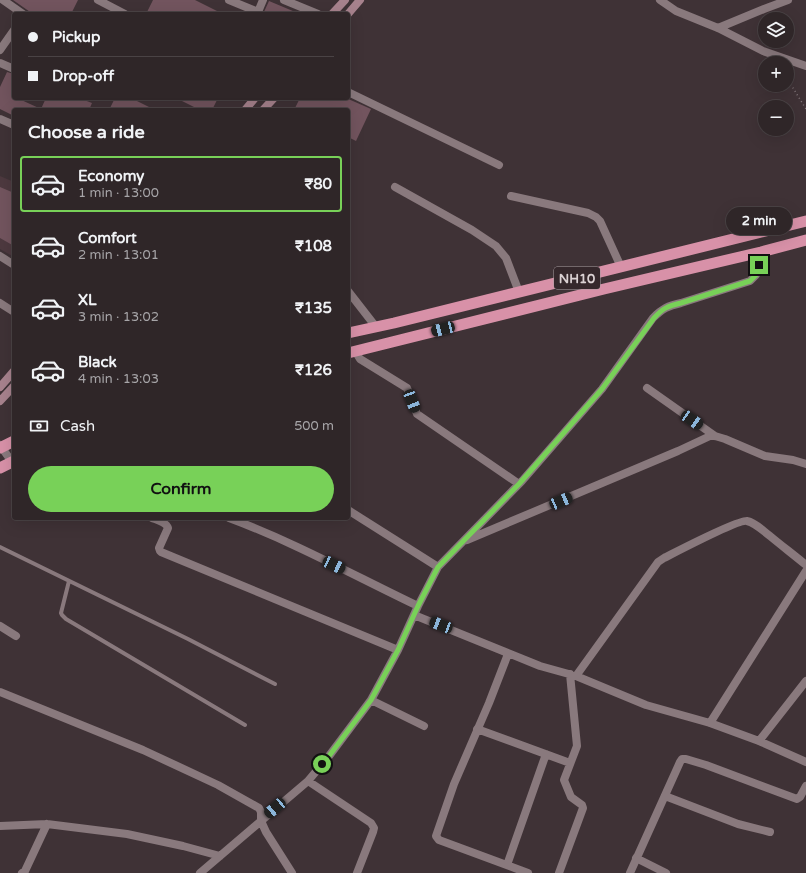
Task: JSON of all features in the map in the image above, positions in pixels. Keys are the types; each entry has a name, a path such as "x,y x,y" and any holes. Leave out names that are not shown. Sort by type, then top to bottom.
{"highway":[{"name":"NH10","path":"350,333 806,221"},
{"path":"352,352 806,240"},
{"path":"0,447 12,442"},
{"path":"0,468 12,462"}],"main road":[{"path":"334,12 345,0"},
{"path":"350,12 360,0"},
{"path":"247,108 253,100"},
{"path":"265,108 272,100"},
{"path":"0,387 12,372"},
{"path":"0,402 12,388"}],"street":[{"path":"98,0 121,12"},
{"path":"229,0 258,12 263,0"},
{"path":"284,0 313,12"},
{"path":"660,0 676,12 718,28 762,51 806,66"},
{"path":"718,28 788,0"},
{"path":"2,1 20,12"},
{"path":"0,50 12,33"},
{"path":"0,63 12,68"},
{"path":"350,93 499,166"},
{"path":"0,120 12,125"},
{"path":"396,187 472,230 496,246 506,258 519,292"},
{"path":"511,196 588,213 596,217 600,221 621,267"},
{"path":"200,873 308,781 329,756 371,700 398,650 438,567 519,484 602,389 660,310 750,281 756,275 761,252"},
{"path":"0,256 12,264"},
{"path":"350,294 376,327"},
{"path":"0,303 12,311"},
{"path":"352,352 360,359 407,388 417,414 519,484"},
{"path":"647,388 716,436 765,456 803,463 806,472"},
{"path":"463,542 678,452 705,438 716,436"},
{"path":"0,447 12,461"},
{"path":"350,511 438,567"},
{"path":"156,520 167,525 168,528 159,548 161,552 398,650"},
{"path":"234,520 280,539 418,606"},
{"path":"559,873 583,808 582,805 571,797 564,782 577,748 573,675 658,562 719,531 745,520 759,528 806,565"},
{"path":"710,723 806,571"},
{"path":"414,615 468,636 508,654 540,666 573,675 646,705 710,723 759,741 806,762"},
{"path":"0,626 16,636"},
{"path":"508,654 489,703 454,784 436,836 439,840 528,873"},
{"path":"759,741 806,681"},
{"path":"0,694 143,750 218,785 259,808 261,812 261,821 266,832 292,873"},
{"path":"371,700 424,726"},
{"path":"478,729 570,763"},
{"path":"507,865 546,754"},
{"path":"630,873 680,762 684,758 796,799 800,797 806,786"},
{"path":"308,781 371,823 374,828 357,873"},
{"path":"665,796 738,824 770,832"},
{"path":"0,826 47,824 127,834 183,846 220,856"},
{"path":"25,872 47,824"},
{"path":"636,858 666,873"}],"lane":[{"path":"0,547 275,684"},
{"path":"69,581 61,613 66,619 245,725"}],"path":[{"path":"794,90 806,109"}],"shaded area":[{"path":"0,176 12,181 12,256 0,249"}],"building":[{"path":"13,0 78,0 72,12 30,12"},
{"path":"153,0 195,0 219,12 147,12"},
{"path":"269,1 295,12 264,12"},
{"path":"7,72 12,73 12,100 21,100 39,108 12,108 12,115 0,109 0,87"},
{"path":"45,100 84,100 92,103 90,108 41,108"},
{"path":"114,100 135,100 151,108 110,108"},
{"path":"180,100 217,100 213,108 196,108"},
{"path":"299,100 350,100 371,109 356,141 350,138 350,108 295,108"},
{"path":"0,187 12,192 12,245 0,238"}],"route":[{"path":"322,764 371,700 398,650 438,567 519,484 602,389 660,310 750,281 756,275 759,265"}]}
